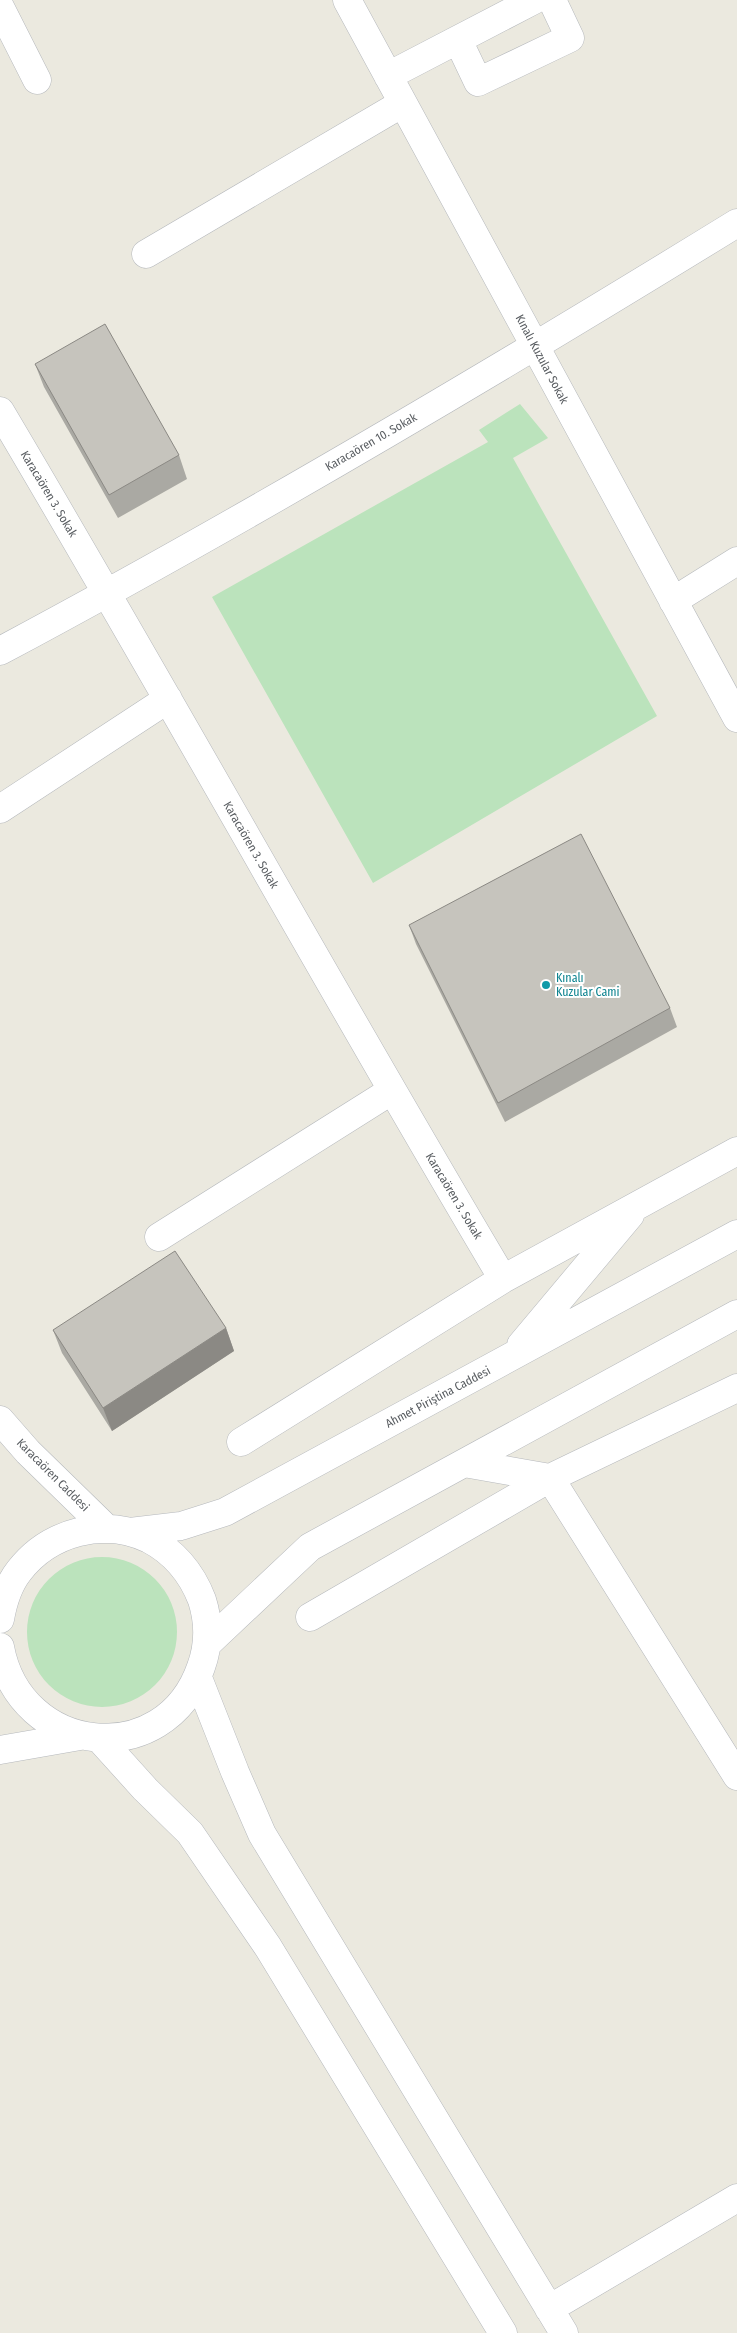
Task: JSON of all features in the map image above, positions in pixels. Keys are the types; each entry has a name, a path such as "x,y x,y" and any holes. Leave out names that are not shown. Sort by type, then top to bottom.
{"street":[{"path":"388,76 534,0"},
{"path":"458,40 478,82 570,38 552,0"},
{"name":"Kınalı Kuzular Sokak","path":"355,3 388,76 737,718"},
{"path":"0,7 37,80"},
{"path":"146,254 403,103"},
{"name":"Karacaören 10. Sokak","path":"0,651 108,594 536,347 737,223"},
{"name":"Karacaören 3. Sokak","path":"0,411 108,594 392,1091 503,1279"},
{"path":"673,601 737,561"},
{"path":"0,809 168,700"},
{"path":"159,1237 392,1091"},
{"path":"241,1442 503,1279 737,1151"},
{"path":"511,1358 639,1205"},
{"name":"Ahmet Piriştina Caddesi","path":"2,1597 19,1571 33,1556 49,1544 67,1535 86,1530 181,1526 225,1512 737,1234"},
{"path":"207,1644 310,1547 737,1314"},
{"path":"310,1617 550,1478 737,1388"},
{"name":"Karacaören Caddesi","path":"0,1420 28,1452 118,1530"},
{"path":"464,1463 550,1478 737,1776"},
{"path":"0,1750 90,1737 119,1737 139,1732 157,1723 173,1710 187,1696 198,1678 207,1644 207,1626 204,1608 189,1574 163,1548 118,1530"},
{"path":"0,1647 9,1678 31,1710 46,1722 63,1730 90,1737 190,1833 268,1947 493,2329"},
{"path":"198,1678 262,1834 564,2333"},
{"path":"549,2309 737,2198"}],"green space":[{"path":"520,404 548,438 513,458 657,716 373,883 212,597 488,442 479,430"},
{"path":"102,1557 117,1558 131,1563 155,1579 171,1603 176,1617 176,1647 171,1661 155,1685 131,1701 117,1706 102,1707 87,1706 73,1701 49,1685 33,1661 28,1647 27,1632 28,1617 33,1603 49,1579 73,1563 87,1558"}],"building":[{"path":"105,324 179,455 109,495 35,364"},
{"name":"Kınalı Kuzular Cami","path":"581,834 670,1008 498,1103 409,925"},
{"path":"175,1251 226,1328 103,1408 53,1330"}],"place":[{"name":"Kınalı Kuzular Cami","path":"546,985"}]}
